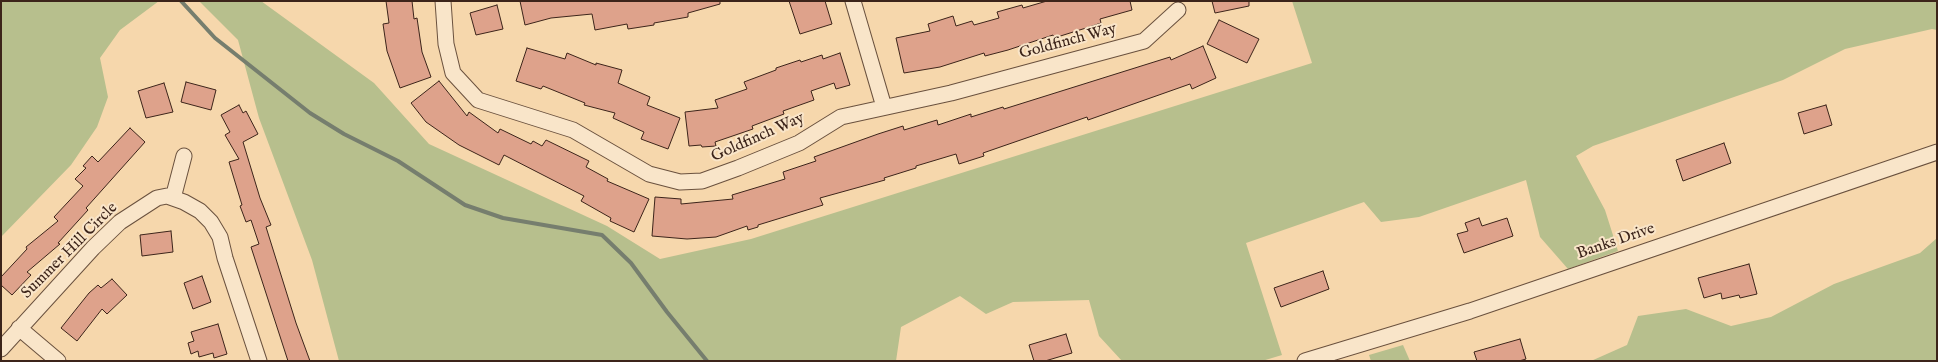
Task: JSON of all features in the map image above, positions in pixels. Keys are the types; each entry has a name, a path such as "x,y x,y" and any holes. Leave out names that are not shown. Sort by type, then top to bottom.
{"street":[{"name":"Goldfinch Way","path":"443,1 446,44 453,73 478,100 574,130 649,174 680,182 702,181 738,168 799,143 842,116 951,93 1144,41 1178,10"},
{"path":"853,1 884,107"},
{"name":"Banks Drive","path":"1305,361 1470,311 1937,152"},
{"path":"173,198 184,156"},
{"name":"Summer Hill Circle","path":"1,349 93,248 120,222 157,198 167,196 193,206 200,211 211,222 220,237 225,258 258,361"},
{"path":"19,328 58,361"}],"green space":[{"path":"1,1 159,1 120,30 100,58 108,97 97,127 71,165 1,237"},
{"path":"199,1 261,1 374,83 429,144 607,226 660,259 751,239 1312,63 1292,1 1937,1 1937,30 1932,29 1845,49 1783,80 1593,146 1576,156 1605,210 1618,251 1568,269 1540,237 1526,180 1419,217 1381,222 1364,202 1246,243 1282,355 1262,361 1122,361 1099,336 1089,300 1013,302 986,314 960,296 901,327 896,361 339,361 312,260 259,118 238,40"},
{"path":"1937,238 1937,361 1591,361 1627,345 1638,316 1686,309 1731,326 1771,317 1834,284 1920,253"},
{"path":"1403,345 1410,361 1371,361 1369,355"}],"building":[{"path":"386,1 412,1 414,19 417,18 422,52 431,77 400,88 387,51 383,24 389,23"},
{"path":"520,1 720,1 720,4 688,13 688,17 654,23 654,25 628,29 627,24 595,30 592,14 551,18 525,25"},
{"path":"789,1 825,1 832,24 800,34"},
{"path":"1047,1 1130,1 1132,10 1100,19 1101,23 1054,38 1053,35 985,56 984,53 940,67 904,73 896,38 930,31 928,24 953,16 956,26 972,21 974,25 999,18 997,12 1022,5 1023,8"},
{"path":"1212,1 1249,1 1249,6 1215,13"},
{"path":"497,5 503,29 476,35 470,13"},
{"path":"1219,20 1259,39 1247,63 1207,44"},
{"path":"1203,46 1216,78 1192,89 1190,84 1088,120 1087,117 983,153 984,156 959,164 956,154 916,166 916,168 884,178 885,180 820,198 823,205 758,225 758,227 748,230 747,226 716,237 687,239 652,236 655,197 681,199 681,204 733,199 732,195 785,179 783,172 816,161 814,157 878,134 903,126 904,130 937,120 938,125 971,114 971,117 1003,107 1004,109 1170,57 1171,60"},
{"path":"527,48 565,59 567,53 596,65 596,63 622,70 618,83 650,97 647,105 680,118 668,149 641,139 644,132 613,118 615,113 584,105 585,103 543,86 541,89 516,81"},
{"path":"840,53 850,85 836,89 834,83 811,91 814,100 783,111 784,114 752,126 753,129 715,142 716,146 689,146 685,112 718,108 715,100 747,89 744,82 776,70 776,68 800,60 801,62 822,55 823,59"},
{"path":"439,81 467,116 469,112 498,133 500,129 531,144 533,141 542,146 546,140 589,161 586,167 608,179 607,181 649,199 634,232 610,221 611,218 581,201 584,196 504,155 499,165 459,145 426,122 411,103"},
{"path":"186,82 216,90 211,110 181,102"},
{"path":"164,83 173,112 146,118 138,91"},
{"path":"239,105 243,113 246,111 258,134 243,142 260,198 271,225 266,227 296,323 310,361 288,361 251,247 259,244 251,220 246,222 240,206 242,205 229,162 239,159 225,135 230,132 221,115"},
{"path":"1826,105 1832,125 1804,134 1798,113"},
{"path":"130,128 145,142 86,208 88,210 58,243 60,244 27,272 31,275 12,295 1,285 1,277 27,249 26,247 58,221 54,217 83,186 75,179 86,168 83,166 92,156 98,162"},
{"path":"1724,143 1731,163 1683,181 1676,160"},
{"path":"1479,218 1482,226 1507,218 1513,236 1464,253 1457,234 1468,231 1465,223"},
{"path":"171,231 173,252 142,256 140,235"},
{"path":"1749,264 1757,294 1740,298 1739,295 1722,299 1721,293 1704,298 1698,278"},
{"path":"1323,271 1329,289 1281,307 1274,288"},
{"path":"202,276 211,302 193,309 184,283"},
{"path":"112,279 127,295 107,314 102,309 77,341 61,328 89,293 98,285 101,288"},
{"path":"218,324 227,354 214,358 213,353 199,357 198,351 191,354 188,343 194,341 191,332"},
{"path":"1066,334 1072,353 1045,361 1034,361 1029,345"},
{"path":"1520,339 1526,359 1519,361 1477,361 1474,352"}],"waterway":[{"path":"181,1 215,38 310,113 344,134 398,161 465,205 503,218 602,235 631,263 667,312 707,361"}]}
